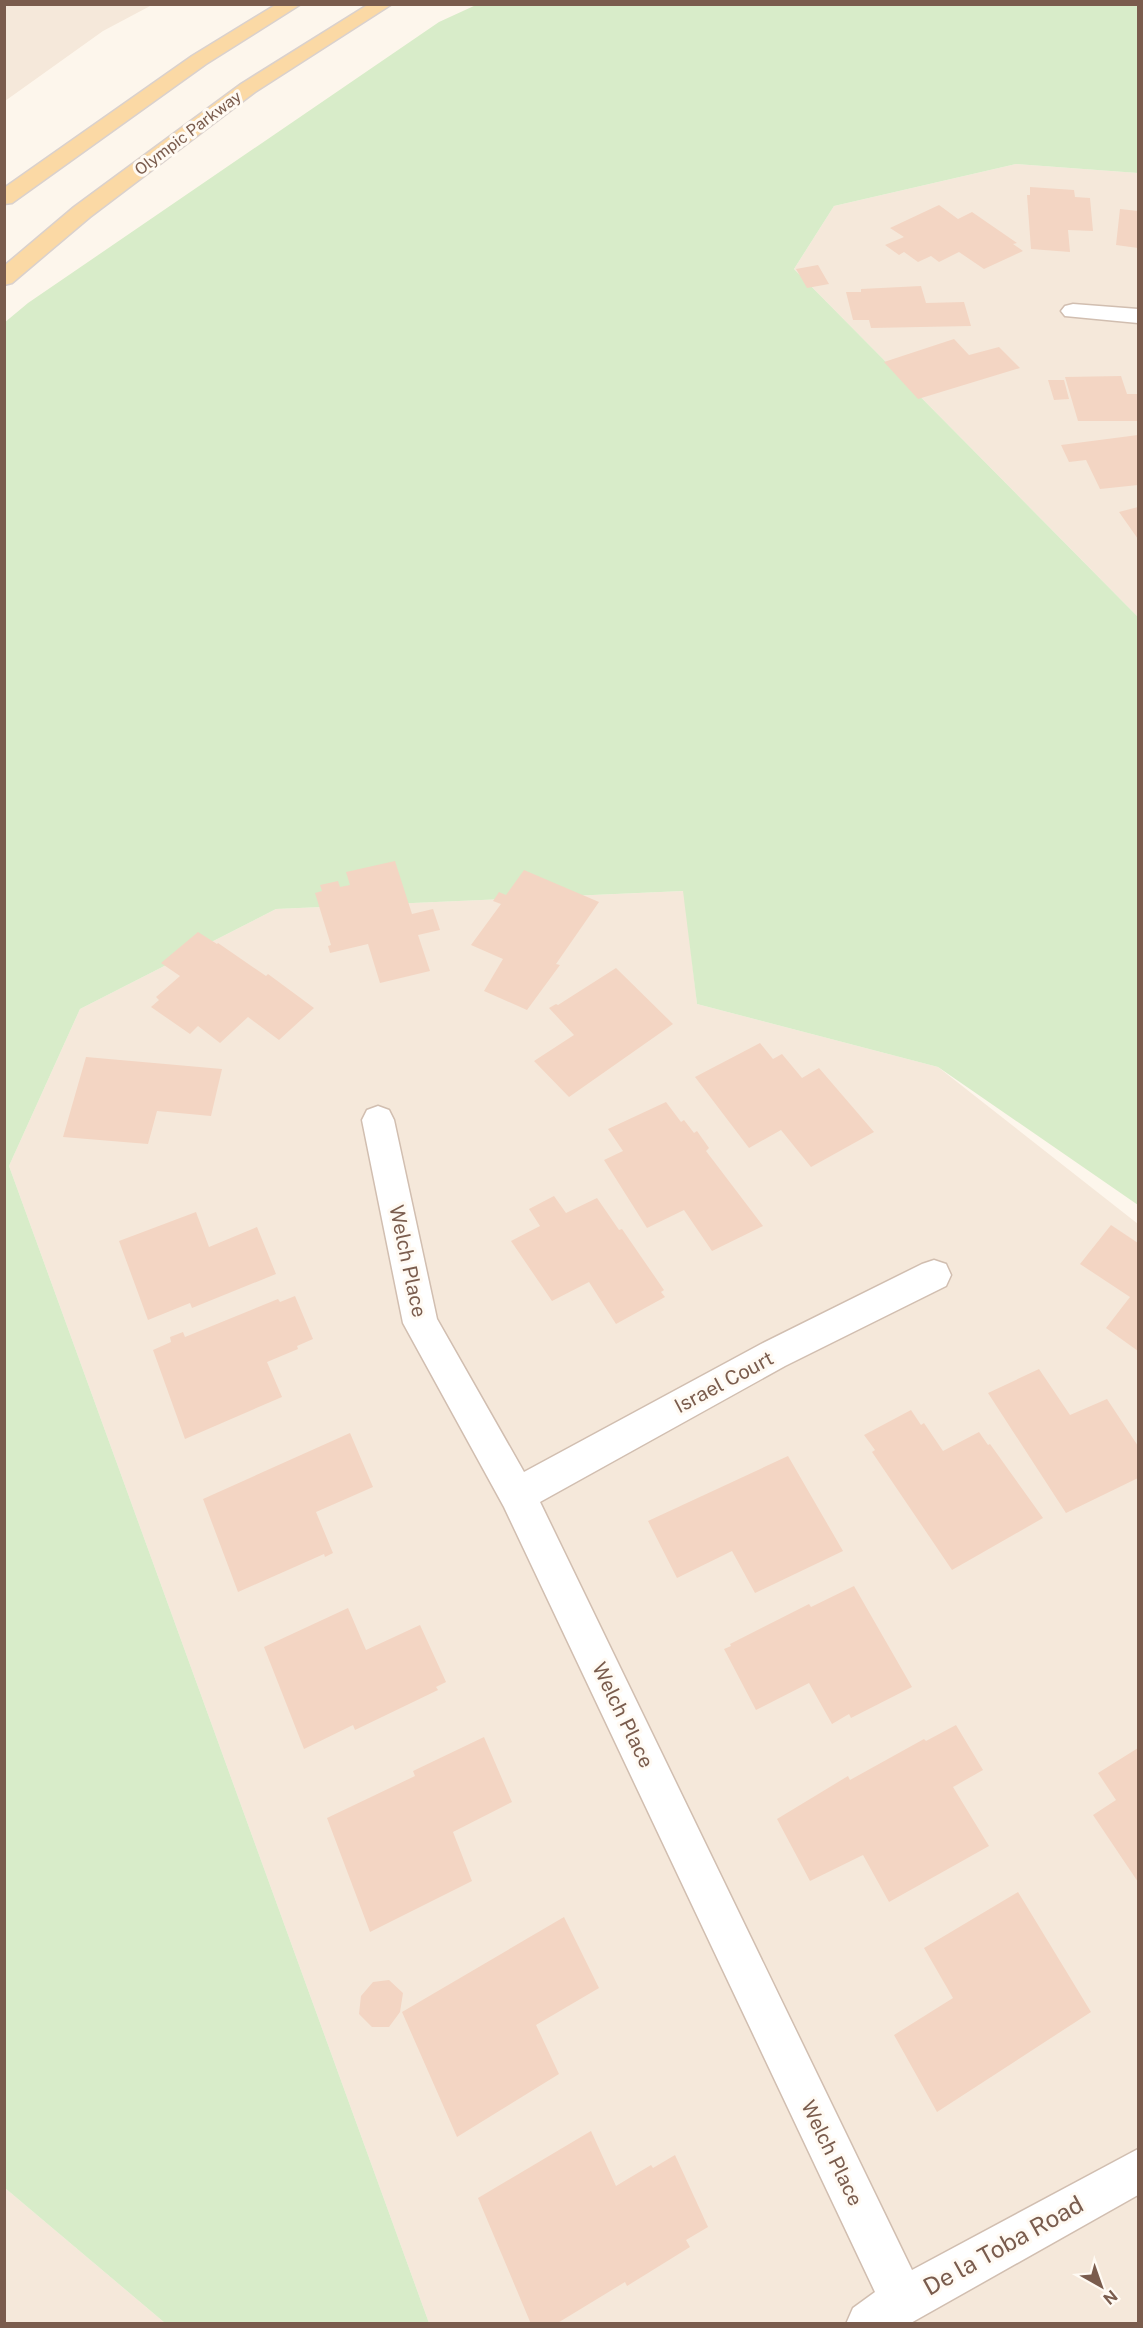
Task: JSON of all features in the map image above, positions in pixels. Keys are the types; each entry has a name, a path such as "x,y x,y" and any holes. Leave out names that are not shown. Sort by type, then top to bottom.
{"main road":[{"path":"4,198 199,60 292,4"},
{"name":"Olympic Parkway","path":"4,278 82,212 248,88 383,4"}],"street":[{"path":"1073,311 1138,316"},
{"name":"Welch Place","path":"378,1120 420,1323 518,1495 886,2312"},
{"name":"Israel Court","path":"518,1495 773,1355 934,1275"},
{"name":"De la Toba Road","path":"886,2312 1138,2171"}],"shaded area":[{"path":"5,4 152,5 103,31 5,101"},
{"path":"1016,164 1138,173 1138,617 794,269 834,206"},
{"path":"684,891 697,1004 938,1067 1138,1224 1138,2323 429,2323 9,1166 80,1009 276,909"},
{"path":"5,2188 165,2323 5,2323"}],"green space":[{"path":"476,5 1138,5 1138,173 1016,164 834,206 794,269 1138,617 1138,1205 938,1067 697,1004 683,891 276,909 80,1009 9,1166 429,2323 165,2323 5,2188 4,323 28,303 439,22"}],"building":[{"path":"1030,187 1074,190 1075,197 1090,198 1093,231 1068,230 1070,252 1031,249 1027,195 1030,195"},
{"path":"939,205 958,219 972,212 1017,243 1013,244 1023,251 984,269 959,252 939,262 931,256 918,262 904,252 899,255 885,245 904,237 890,228"},
{"path":"1120,209 1138,211 1138,248 1116,245"},
{"path":"818,265 829,284 807,288 796,269"},
{"path":"921,286 926,303 964,302 971,326 871,328 869,320 853,320 846,292"},
{"path":"954,339 969,355 999,347 1020,368 918,399 884,362"},
{"path":"1121,376 1127,394 1138,394 1138,421 1078,421 1065,377"},
{"path":"1048,380 1064,380 1069,399 1054,400"},
{"path":"1138,435 1138,485 1100,489 1086,460 1069,462 1061,445"},
{"path":"1138,507 1138,539 1119,512"},
{"path":"395,861 412,914 433,909 440,930 418,935 430,971 380,983 368,944 330,953 328,946 331,945 315,893 322,891 320,885 338,881 340,887 350,885 346,872"},
{"path":"524,870 599,902 556,964 560,965 527,1010 484,991 503,959 471,945 501,904 493,901 499,892 506,895"},
{"path":"198,932 266,976 268,974 314,1008 279,1040 248,1017 220,1043 198,1026 190,1034 151,1007 159,1000 156,997 180,976 161,963"},
{"path":"616,968 673,1024 569,1097 534,1061 574,1035 549,1008 558,1005"},
{"path":"760,1043 773,1059 782,1054 802,1078 819,1068 874,1132 811,1167 781,1130 749,1148 695,1077"},
{"path":"86,1057 222,1069 211,1116 157,1111 148,1144 63,1137"},
{"path":"666,1102 681,1122 684,1120 694,1133 697,1131 709,1148 706,1151 763,1226 712,1251 684,1210 647,1228 604,1160 623,1151 608,1129"},
{"path":"554,1196 566,1213 597,1198 619,1230 622,1229 664,1290 661,1292 665,1297 616,1324 589,1282 552,1301 511,1241 540,1226 529,1209"},
{"path":"196,1212 209,1247 257,1227 276,1274 192,1308 190,1303 148,1320 119,1241"},
{"path":"1111,1225 1138,1243 1138,1351 1106,1328 1130,1297 1080,1264"},
{"path":"295,1296 313,1339 297,1346 298,1349 267,1362 282,1397 185,1439 153,1350 171,1342 170,1337 183,1332 185,1337 278,1299 280,1302"},
{"path":"1039,1369 1070,1415 1107,1399 1138,1446 1138,1478 1066,1513 988,1393"},
{"path":"911,1410 921,1425 924,1423 943,1451 979,1432 1043,1518 952,1570 872,1452 875,1450 864,1435"},
{"path":"350,1433 373,1487 316,1512 333,1553 325,1557 324,1554 238,1592 203,1499"},
{"path":"788,1456 843,1551 755,1593 732,1551 677,1578 648,1521"},
{"path":"854,1586 912,1687 851,1718 849,1714 832,1724 809,1683 756,1710 724,1649 809,1604 811,1607"},
{"path":"348,1608 366,1650 420,1625 446,1682 436,1687 438,1690 355,1730 353,1725 304,1749 264,1647"},
{"path":"956,1725 983,1770 953,1787 989,1846 889,1902 863,1855 810,1881 777,1819 848,1776 850,1780 924,1739 926,1741"},
{"path":"484,1737 512,1802 453,1832 472,1881 370,1932 327,1818 415,1776 413,1771"},
{"path":"1138,1748 1138,1882 1093,1815 1116,1800 1098,1773"},
{"path":"1018,1892 1091,2012 937,2112 894,2035 953,1998 924,1948"},
{"path":"564,1917 599,1988 536,2025 559,2074 457,2137 402,2012"},
{"path":"389,1980 403,1993 400,2012 389,2027 372,2027 359,2014 361,1996 373,1982"},
{"path":"591,2131 616,2186 651,2165 653,2168 675,2155 708,2227 686,2240 690,2247 627,2286 625,2282 556,2324 531,2324 478,2198"}]}
